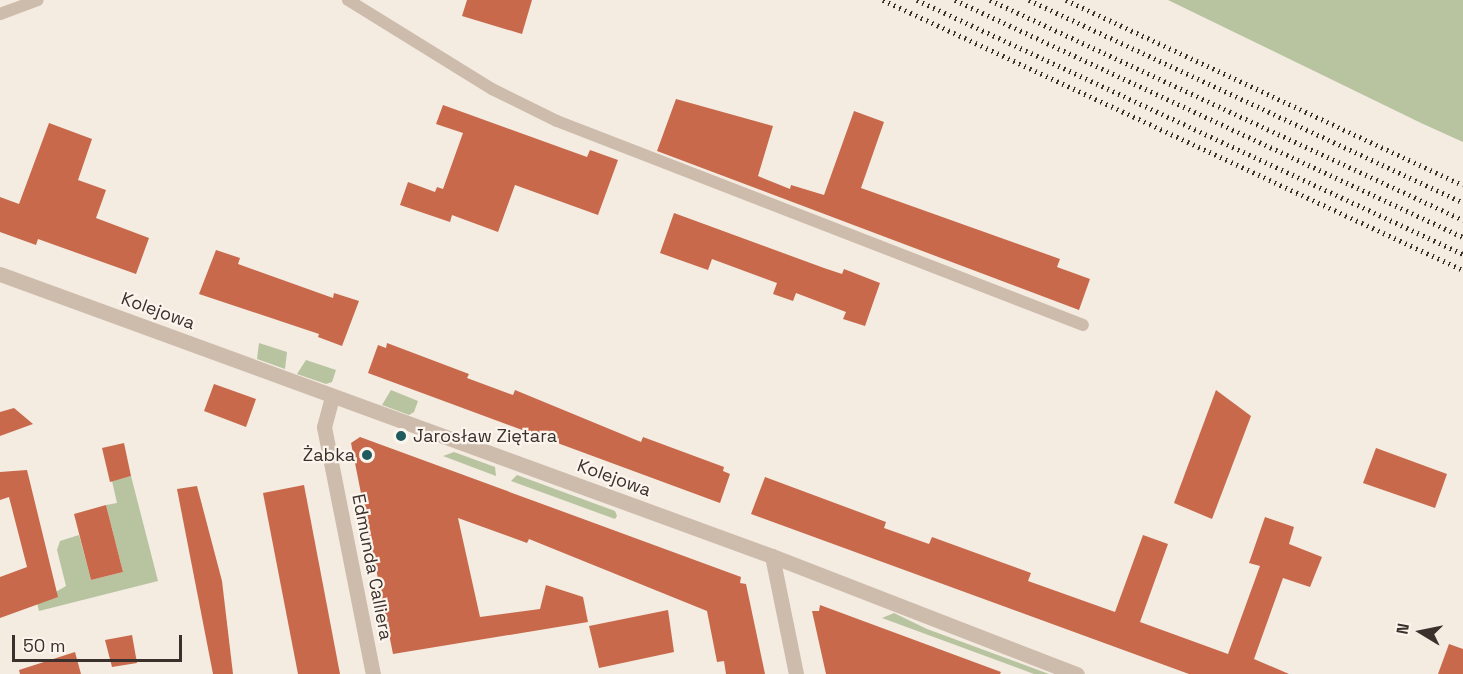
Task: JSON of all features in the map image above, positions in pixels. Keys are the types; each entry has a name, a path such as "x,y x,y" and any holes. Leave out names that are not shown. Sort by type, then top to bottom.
{"street":[{"name":"Kolejowa","path":"0,274 772,556 1077,674"},
{"name":"Edmunda Calliera","path":"332,397 324,427 373,674"},
{"path":"772,556 796,674"}],"lane":[{"path":"0,14 38,0"},
{"path":"348,0 492,89 557,121 1083,325"}],"green space":[{"path":"1168,0 1463,0 1463,142 1421,123"},
{"path":"259,343 287,352 285,369 257,359"},
{"path":"306,360 336,370 332,382 326,384 297,374"},
{"path":"391,390 418,401 414,412 409,415 382,405"},
{"path":"454,452 495,467 496,476 443,456"},
{"path":"517,475 615,511 617,516 615,519 511,481"},
{"path":"131,476 158,581 39,611 37,603 66,586 57,550 60,541 79,535 91,580 123,572 106,505 117,503 112,481"},
{"path":"894,613 927,629 1049,674 1034,674 882,618"}],"building":[{"path":"467,0 532,0 522,34 462,16"},
{"path":"676,99 773,126 758,176 790,189 791,185 824,195 854,111 884,122 861,188 1060,259 1057,267 1090,279 1079,310 657,151"},
{"path":"443,105 587,157 590,150 618,160 598,215 515,185 498,232 452,215 450,222 400,205 408,182 435,192 437,187 443,189 463,133 436,124"},
{"path":"49,123 92,139 78,180 106,190 96,218 149,238 136,274 38,239 36,245 0,232 0,197 19,204"},
{"path":"674,213 824,268 842,274 844,269 880,283 865,326 843,319 846,312 796,293 793,301 773,294 777,283 712,259 708,270 660,253"},
{"path":"216,250 240,258 238,264 333,298 334,293 359,301 342,346 318,337 319,334 199,294"},
{"path":"387,343 469,374 467,378 513,395 515,390 641,442 643,437 724,467 723,471 730,474 720,503 368,373 378,345 386,348"},
{"path":"214,384 256,399 246,427 204,411"},
{"path":"1216,390 1251,416 1212,519 1174,503"},
{"path":"14,408 33,424 0,436 0,412"},
{"path":"360,437 741,577 740,583 746,584 765,674 726,674 724,661 717,662 707,611 529,539 527,543 458,518 480,617 540,609 546,585 583,597 588,622 393,654 351,443"},
{"path":"124,443 131,476 110,482 102,448"},
{"path":"1376,448 1447,474 1435,508 1363,483"},
{"path":"27,470 58,597 0,618 0,577 27,567 9,497 0,500 0,472"},
{"path":"765,477 886,522 884,528 929,544 932,537 1031,573 1028,581 1115,612 1143,535 1168,544 1140,622 1228,654 1260,566 1249,563 1265,517 1294,527 1289,544 1322,557 1310,587 1283,578 1254,659 1289,674 1189,674 751,514"},
{"path":"304,485 340,674 298,674 263,493"},
{"path":"197,486 222,581 233,674 213,674 177,489"},
{"path":"106,505 123,572 91,580 74,514"},
{"path":"820,605 1001,672 1000,674 826,674 812,611 819,611"},
{"path":"668,610 674,652 599,668 589,626"},
{"path":"132,635 137,663 112,667 105,640"},
{"path":"1449,644 1463,649 1463,674 1438,674"},
{"path":"75,652 81,674 20,674 19,670"}],"railway":[{"path":"883,0 1463,270"},
{"path":"917,0 1463,254"},
{"path":"955,0 1463,237"},
{"path":"990,0 1463,220"},
{"path":"1029,0 1463,202"},
{"path":"1066,0 1463,185"}],"place":[{"name":"Jarosław Ziętara","path":"401,436"},
{"name":"Żabka","path":"367,455"}]}
